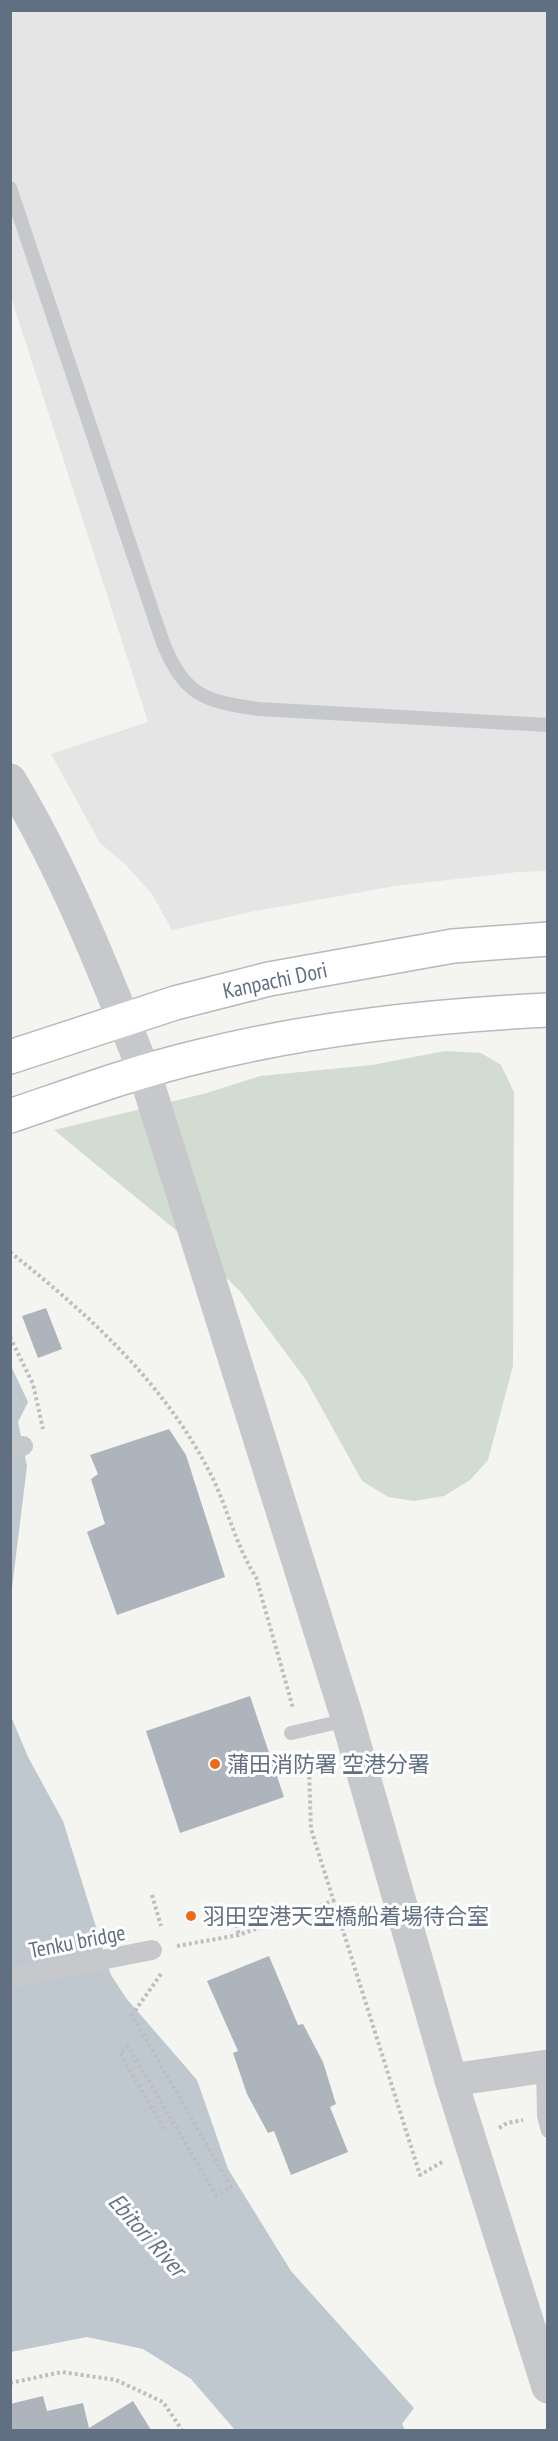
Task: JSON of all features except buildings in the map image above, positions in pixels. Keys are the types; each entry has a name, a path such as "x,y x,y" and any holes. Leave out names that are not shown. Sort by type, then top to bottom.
{"main road":[{"name":"Kanpachi Dori","path":"10,1057 175,1003 280,977 453,946 548,939"},
{"path":"10,1116 144,1071 282,1038 433,1016 548,1010"}],"street":[{"path":"10,780 26,806 61,878 144,1071 347,1720 451,2080 548,2387"},
{"name":"Tenku bridge","path":"10,1978 160,1949"},
{"path":"451,2080 545,2066"}],"lane":[{"path":"10,188 163,643 173,666 187,685 203,696 222,704 258,709 548,725"},
{"path":"291,1733 347,1720"},
{"path":"545,2066 544,2116 548,2131"}],"path":[{"path":"10,1336 33,1384 44,1436 17,1448"},
{"path":"152,1895 160,1949 170,1960 132,2015 231,2187 216,2195 128,2046 120,2053 165,2131"},
{"path":"160,1949 239,1935 335,1899"},
{"path":"233,1913 239,1935"},
{"path":"10,2383 62,2372 116,2380 163,2402 182,2430"}],"shaded area":[{"path":"10,11 547,11 547,871 518,872 395,886 250,912 172,930 152,894 125,864 100,843 51,754 148,722 11,297"},
{"path":"445,1051 481,1053 501,1065 514,1092 513,1366 488,1460 470,1480 444,1496 414,1501 388,1497 362,1481 306,1380 240,1291 177,1231 54,1130 207,1093 260,1076 372,1065"}],"water":[{"path":"11,1366 28,1402 18,1422 27,1466 11,1596"},
{"name":"Ebitori River","path":"10,1714 28,1757 63,1821 111,1975 126,1998 197,2080 228,2169 291,2271 414,2408 402,2424 405,2430 235,2430 191,2379 143,2349 87,2337 11,2352"}],"place":[{"name":"蒲田消防署 空港分署","path":"215,1764"},
{"name":"羽田空港天空橋船着場待合室","path":"191,1916"}]}
